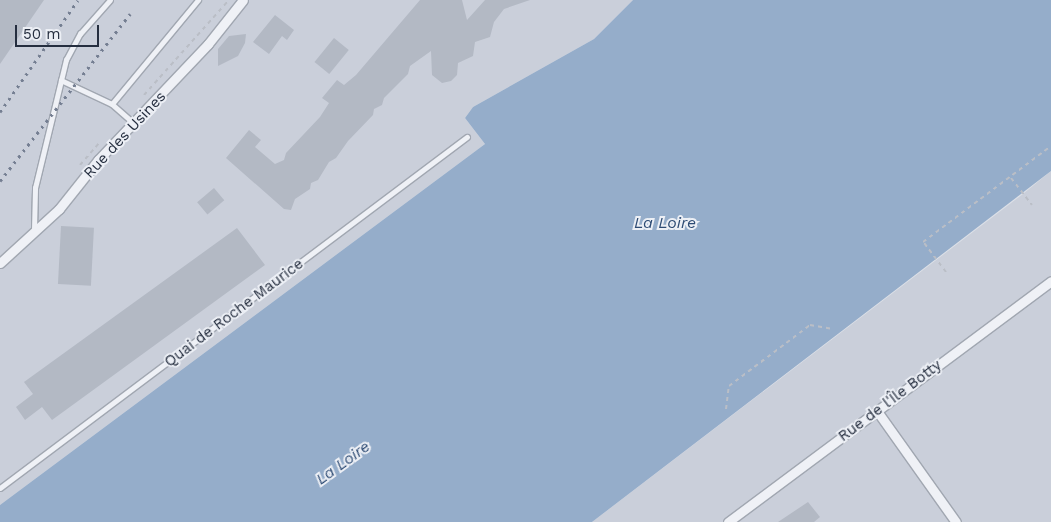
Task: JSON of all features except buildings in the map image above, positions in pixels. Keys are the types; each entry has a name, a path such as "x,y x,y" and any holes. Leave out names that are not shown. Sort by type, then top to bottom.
{"street":[{"name":"Rue des Usines","path":"0,263 34,234 98,160 135,124 208,44 243,0"},
{"name":"Rue de l'Île Botty","path":"728,522 1051,281"},
{"path":"877,411 956,522"}],"lane":[{"path":"34,234 35,188 61,80 73,44 110,0"},
{"path":"112,104 198,0"},
{"path":"61,80 112,104 135,124"},
{"name":"Quai de Roche Maurice","path":"0,488 467,137"}],"path":[{"path":"140,100 229,0"},
{"path":"90,152 102,140"},
{"path":"946,272 923,242 1011,178 1051,146"},
{"path":"1011,178 1032,204"},
{"path":"726,409 729,386 810,325 832,329"}],"shaded area":[{"path":"0,0 633,0 594,39 473,107 465,118 485,144 0,505"},
{"path":"1051,171 1051,522 592,522 1023,194"}],"water":[{"name":"La Loire","path":"633,0 1051,0 1051,171 592,522 0,522 0,505 485,144 465,118 473,107 594,39"}],"railway":[{"path":"0,112 78,0"},
{"path":"0,181 130,14"}]}
